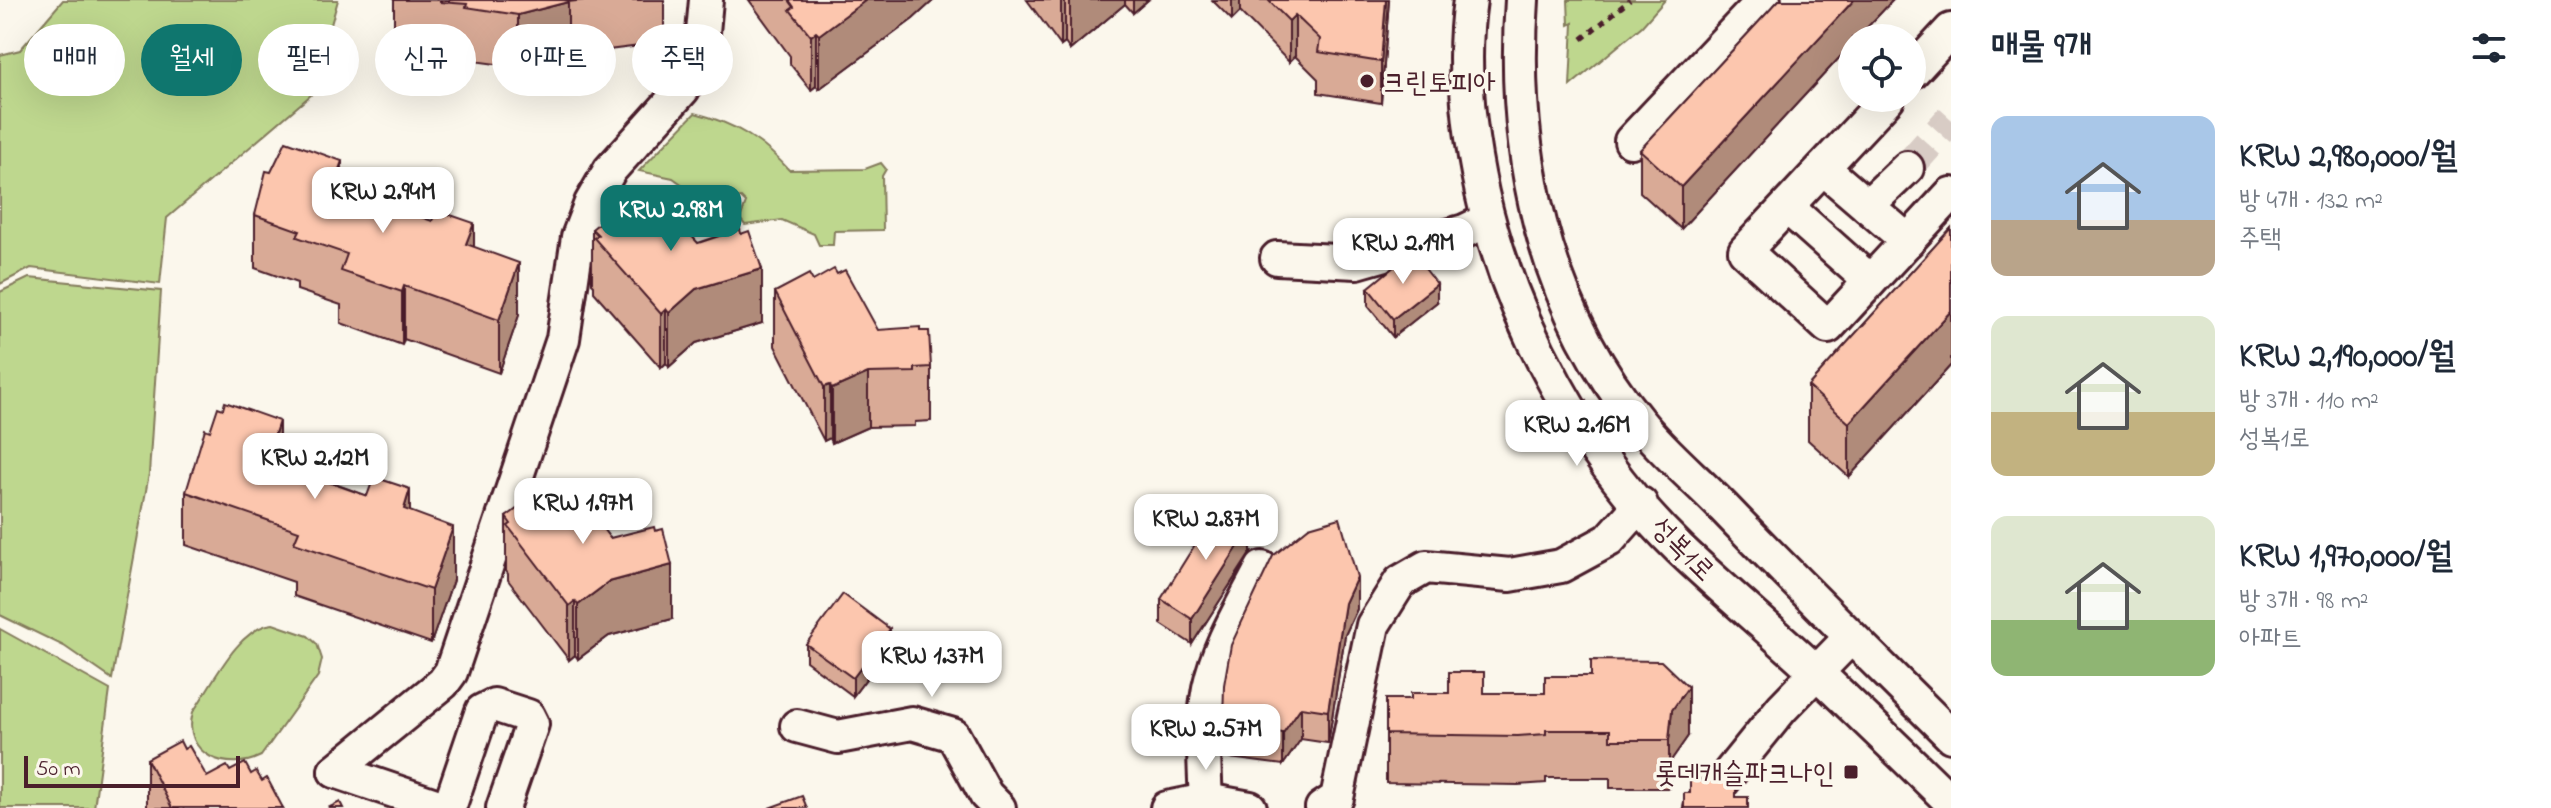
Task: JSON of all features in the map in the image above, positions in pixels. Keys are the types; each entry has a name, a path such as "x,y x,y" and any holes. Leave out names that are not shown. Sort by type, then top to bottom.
{"street":[{"path":"503,808 532,724 528,716 494,705 482,711 447,808 335,771 443,683 451,672 563,339 573,262 582,226 610,170 623,152 671,105 688,79 705,31 706,0"},
{"name":"성복1로","path":"1470,0 1468,72 1474,155 1488,220 1511,293 1561,394 1641,504 1679,548 1818,674 1951,802"},
{"name":"성복1로","path":"1522,0 1518,53 1529,175 1536,214 1573,323 1606,379 1639,423 1951,736"},
{"path":"1631,141 1764,0"},
{"path":"1926,57 1951,30"},
{"path":"1875,112 1745,251 1828,327 1951,194"},
{"path":"1823,168 1908,241"},
{"path":"1867,206 1907,168"},
{"path":"1787,207 1870,281"},
{"path":"1277,258 1357,262 1465,231 1488,220"},
{"path":"1322,808 1337,798 1373,625 1400,582 1426,567 1510,575 1561,566 1609,540 1641,504"},
{"path":"1206,800 1204,758 1209,689 1226,637 1262,568"},
{"path":"1701,808 1782,708 1851,637"},
{"path":"797,726 838,737 912,723 953,735 986,795 999,808"},
{"path":"1167,808 1206,800 1250,808"}],"path":[{"path":"1582,39 1630,0"}],"green space":[{"path":"63,0 338,0 331,24 258,24 258,96 310,96 167,218 160,284 31,268 0,284 0,55 20,50 24,45 24,96 125,96 125,24 42,24"},
{"path":"1568,0 1665,0 1642,26 1570,86 1573,23 1569,25"},
{"path":"695,113 746,134 789,170 865,169 881,163 886,169 882,176 883,230 834,231 833,245 819,245 814,234 782,220 745,225 740,219 746,203 741,198 708,203 673,178 639,171"},
{"path":"29,278 161,291 149,474 112,679 64,646 0,615 0,292"},
{"path":"273,624 308,636 317,644 322,659 318,676 261,756 235,762 210,756 194,739 191,727 193,712 237,646 248,635"},
{"path":"0,629 110,690 94,808 0,808"}],"building":[{"path":"440,0 585,0 518,15"},
{"path":"789,0 866,0 819,35 816,32 811,36 790,10 794,7"},
{"path":"1268,0 1386,0 1381,62 1318,52 1320,39 1295,15 1289,21"},
{"path":"1779,0 1854,0 1681,187 1640,150"},
{"path":"286,141 342,161 336,178 387,196 384,204 432,221 436,210 474,223 466,244 519,263 499,320 404,286 402,292 341,271 347,254 297,237 300,231 255,215 266,171 271,172"},
{"path":"653,193 698,243 740,229 741,234 749,231 762,269 696,289 669,313 666,309 661,314 594,238 598,235 592,229 619,206 623,211 642,194 646,199"},
{"path":"1951,228 1951,311 1849,423 1808,386"},
{"path":"1412,252 1437,284 1393,319 1368,288"},
{"path":"834,269 837,274 845,270 878,330 920,327 920,331 929,331 931,367 915,368 915,372 868,373 832,389 830,385 824,387 775,292 809,274 813,281"},
{"path":"225,402 279,421 272,443 289,449 286,455 321,467 317,478 367,496 374,477 410,489 404,509 453,527 431,590 294,543 299,531 186,492 205,429 210,431 218,407 223,409"},
{"path":"570,485 610,538 654,527 655,531 663,529 672,565 609,582 578,605 575,601 569,606 508,526 511,524 506,517 533,497 537,502 557,487 561,492"},
{"path":"1219,506 1251,526 1192,619 1161,599"},
{"path":"1340,518 1357,577 1345,603 1328,711 1301,707 1283,733 1223,725 1224,685 1231,645 1273,556 1309,527"},
{"path":"843,594 890,629 853,678 806,644"},
{"path":"1591,660 1661,661 1688,687 1672,710 1669,740 1610,740 1610,730 1546,730 1546,734 1518,736 1386,734 1386,699 1411,699 1411,693 1449,693 1449,672 1484,672 1484,693 1545,693 1545,676 1591,676"},
{"path":"180,741 184,749 189,746 207,777 227,766 230,771 245,763 251,774 256,771 262,781 267,778 283,808 172,808 147,759"},
{"path":"1690,780 1736,782 1736,797 1748,797 1748,808 1684,808 1684,793 1690,793"},
{"path":"802,796 807,808 769,808"},
{"path":"340,802 343,808 328,808"}],"tunnel":[{"path":"1907,168 1951,119"}],"place":[{"name":"크린토피아","path":"1367,81"},
{"name":"롯데캐슬파크나인","path":"1851,772"}]}
